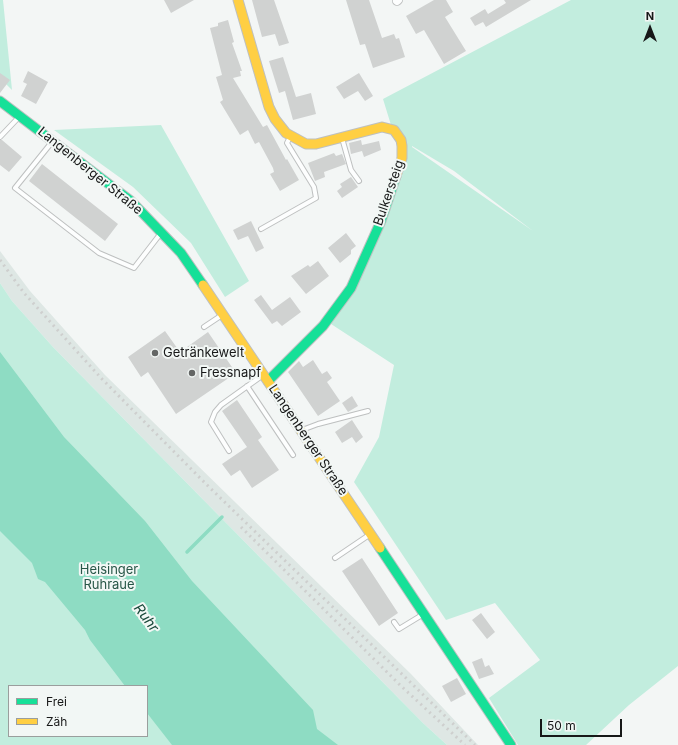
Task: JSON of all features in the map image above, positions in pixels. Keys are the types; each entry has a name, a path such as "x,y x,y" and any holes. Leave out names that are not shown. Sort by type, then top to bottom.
{"main road":[{"name":"Bulkersteig","path":"238,0 269,107 275,119 290,136 306,144 316,144 374,129 388,128 394,130 401,140 402,158 381,221 351,288 323,326 266,378"},
{"name":"Langenberger Straße","path":"0,101 54,140 131,202 181,253 302,430 511,745"}],"lane":[{"path":"0,138 20,116"},
{"path":"261,229 312,202 316,198 314,188 287,143 290,136"},
{"path":"342,138 351,170 359,181"},
{"path":"54,140 15,188 99,253 134,268 161,233"},
{"path":"204,327 223,314"},
{"path":"229,451 212,422 215,412 221,405 247,386 266,378"},
{"path":"247,386 293,455"},
{"path":"302,430 318,424 368,411"},
{"path":"335,558 370,534"},
{"path":"394,622 399,629 424,614"}],"shaded area":[{"path":"0,251 30,291 105,375 411,674 478,745 447,745 423,723 53,347 12,301 0,283"}],"green space":[{"path":"0,0 3,0 12,90 0,78"},
{"path":"571,0 678,0 678,666 629,705 586,745 518,745 489,698 540,660 495,603 446,620 354,482 379,437 394,365 331,324 405,157 391,125 383,99","holes":["412,146 454,171 533,231"]},
{"path":"161,125 249,281 225,297 191,243 133,187 54,130"},
{"name":"Heisinger Ruhraue","path":"0,283 12,301 53,347 423,723 447,745 0,745"}],"water":[{"name":"Ruhr","path":"0,352 64,437 145,521 192,581 313,710 317,729 338,745 172,745 148,714 148,685 124,685 90,640 85,630 45,582 38,579 32,563 0,531"}],"building":[{"path":"164,0 194,0 171,13"},
{"path":"252,0 274,0 289,43 279,46 275,34 262,37"},
{"path":"346,0 369,0 382,38 394,34 396,39 399,38 405,57 373,68 365,44 360,45"},
{"path":"434,0 446,0 453,12 445,17 466,51 444,64 424,30 416,34 406,16"},
{"path":"504,0 531,0 486,27 483,22 475,26 470,18 485,9 488,14 506,3"},
{"path":"228,20 234,42 232,43 242,71 240,71 241,76 233,78 263,127 267,125 299,180 280,191 270,174 274,172 273,168 259,142 255,144 248,130 240,135 220,102 223,100 216,77 222,75 210,28 218,26 218,23"},
{"path":"283,57 296,97 311,93 316,114 293,120 285,91 279,93 269,61"},
{"path":"28,71 48,82 36,104 21,96 27,84 23,82"},
{"path":"0,73 10,80 0,93"},
{"path":"359,73 373,96 365,101 358,91 344,99 336,87"},
{"path":"0,140 2,140 22,157 9,172 0,165"},
{"path":"361,140 362,145 379,141 381,150 364,157 362,151 351,154 349,143"},
{"path":"334,153 336,156 342,154 346,164 324,172 325,177 315,181 308,163"},
{"path":"42,164 118,224 105,241 29,181"},
{"path":"351,177 358,187 342,198 337,191 342,187 340,184"},
{"path":"251,221 264,248 256,252 248,236 238,240 233,230"},
{"path":"346,233 356,246 351,250 351,254 340,263 328,248"},
{"path":"318,261 329,276 306,294 291,276 308,265 310,267"},
{"path":"261,295 272,310 290,297 301,312 282,326 277,321 272,324 254,300"},
{"name":"Fressnapf","path":"165,331 180,352 208,332 236,373 176,414 148,372 141,377 128,357"},
{"path":"313,360 322,374 327,371 332,378 327,382 340,401 318,416 288,372 299,361 303,367"},
{"path":"352,396 358,406 348,412 342,403"},
{"path":"237,400 262,437 258,440 279,470 252,488 240,470 231,476 222,464 247,447 222,411"},
{"path":"352,420 363,437 356,443 352,437 342,443 335,432"},
{"path":"362,558 398,613 379,626 342,571"},
{"path":"481,613 495,632 487,639 472,620"},
{"path":"482,658 485,667 489,665 494,674 479,679 472,662"},
{"path":"457,678 466,694 451,702 442,686"}],"waterway":[{"path":"187,552 222,517"}],"railway":[{"path":"0,260 24,293 102,379 205,483 475,745"},
{"path":"241,527 401,686 465,745"}],"traffic: fast":[{"path":"0,101 131,201 181,253 203,285"},
{"path":"268,381 323,326 351,288 381,221 396,176"},
{"path":"380,548 511,745"}],"traffic: slow":[{"path":"238,0 269,107 275,119 286,133 306,144 316,144 382,127 394,130 401,140 402,146 402,158 396,176"},
{"path":"203,285 380,548"}],"place":[{"name":"Getränkewelt","path":"155,353"},
{"name":"Fressnapf","path":"192,373"}]}
